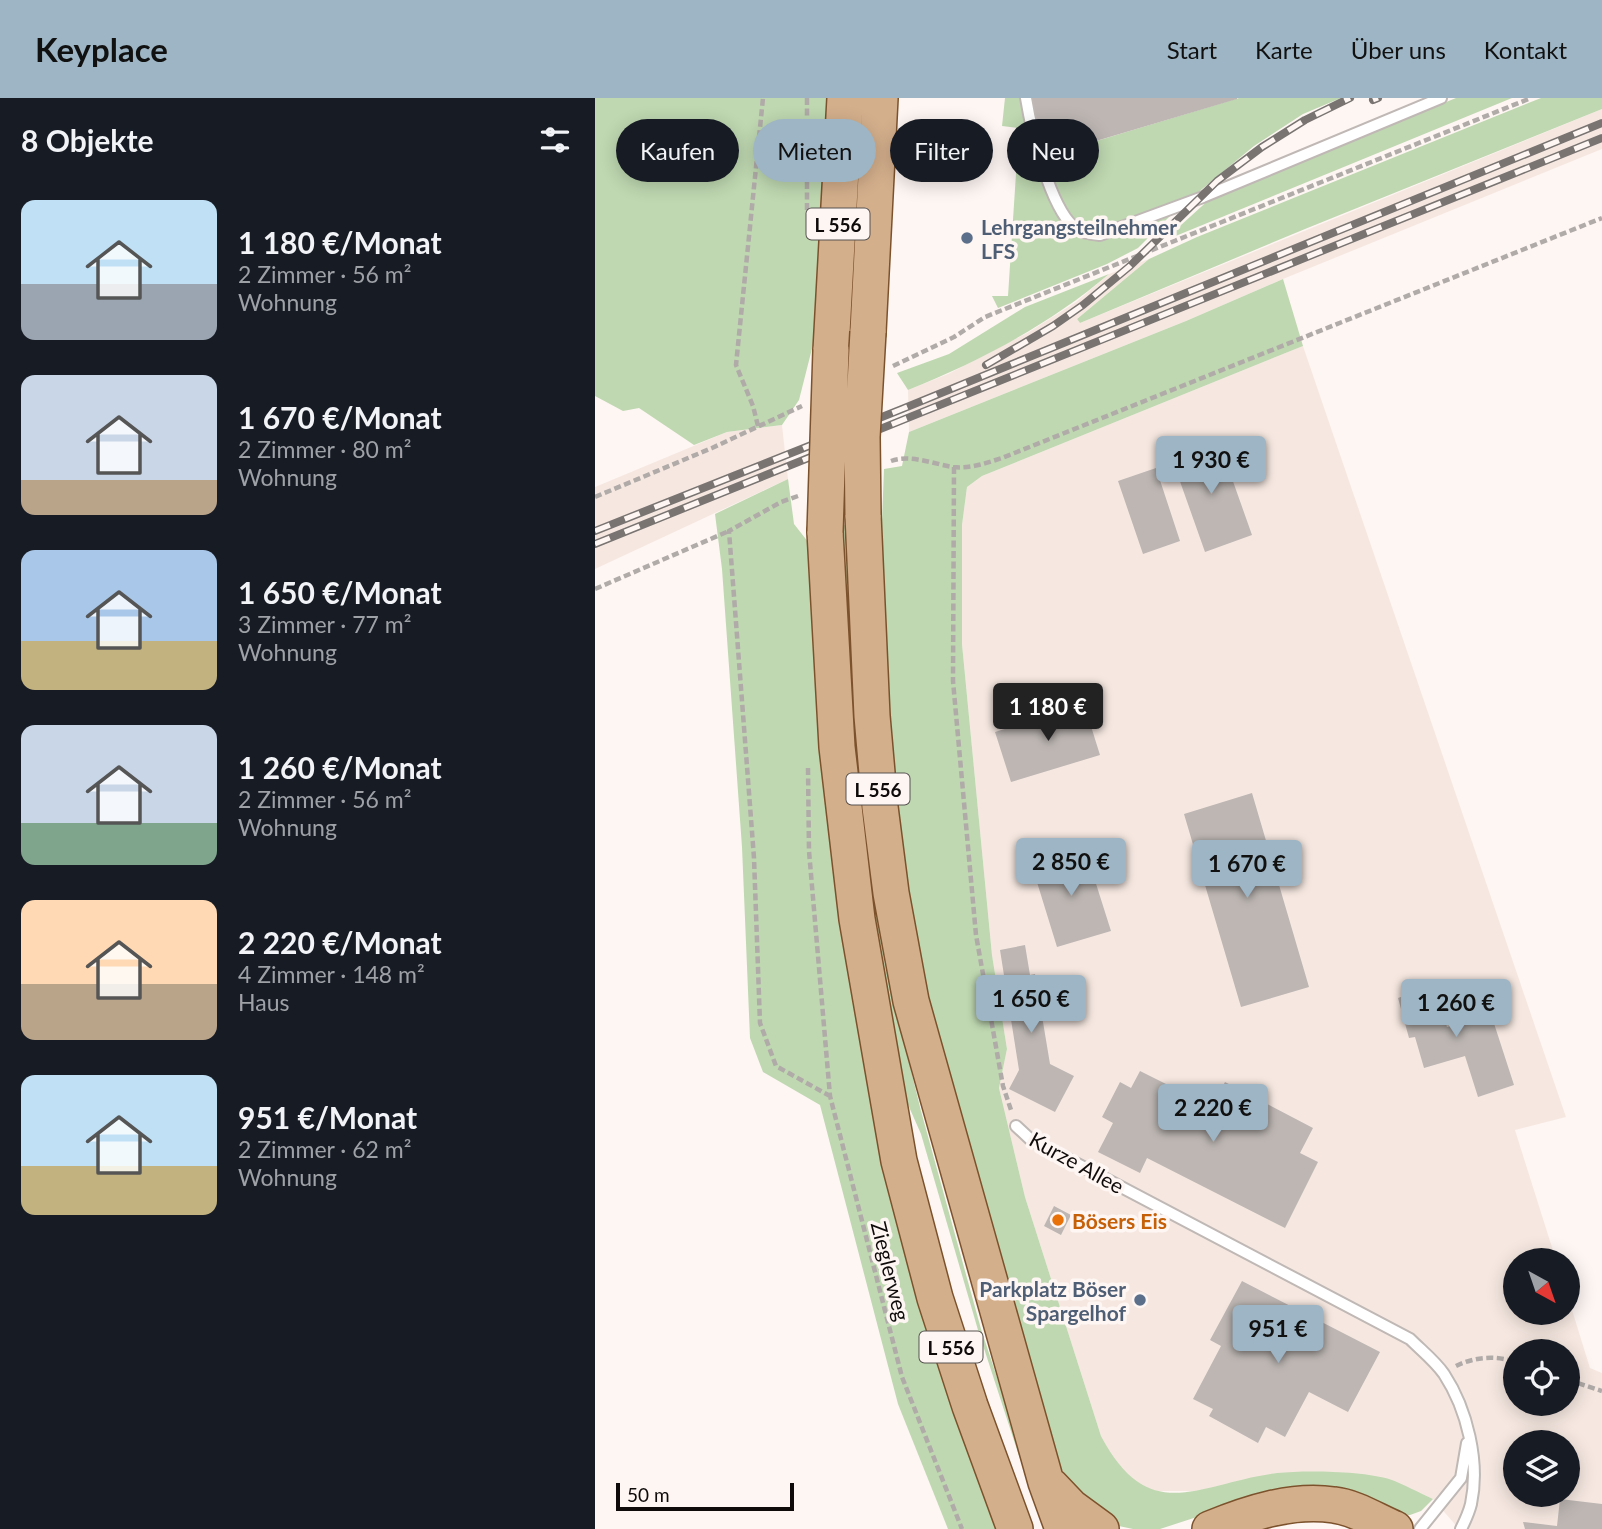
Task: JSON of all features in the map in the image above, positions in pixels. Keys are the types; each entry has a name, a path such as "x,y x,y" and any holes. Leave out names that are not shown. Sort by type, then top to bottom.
{"main road":[{"name":"L 556","path":"845,98 831,350 825,532 837,747 857,919 899,1161 935,1298 970,1406 1015,1529"},
{"name":"L 556","path":"880,98 862,437 872,716 880,807 891,893 908,988 1047,1482 1063,1529"},
{"path":"1047,1482 1071,1507 1101,1529"},
{"path":"1210,1529 1254,1511 1295,1505 1335,1504 1395,1529"}],"lane":[{"path":"1026,98 1032,134 1056,198 1074,228 1100,235 1203,197 1441,98"},
{"name":"Kurze Allee","path":"1016,1126 1030,1139 1409,1339 1443,1372 1458,1401 1468,1434 1475,1475 1471,1506 1461,1529"},
{"name":"Kurze Allee","path":"1420,1529 1461,1478 1468,1434"}],"path":[{"path":"758,426 736,365 763,98"},
{"path":"892,367 937,346 985,317 1531,98"},
{"path":"885,464 898,459 927,461 954,467 976,466 1002,458 1602,218"},
{"path":"595,497 806,405"},
{"path":"954,467 953,681 976,935 1003,1086 1016,1126"},
{"path":"595,589 729,531 781,502 807,492"},
{"path":"729,531 754,858 760,1023 776,1066 829,1096"},
{"name":"Zieglerweg","path":"808,767 809,851 829,1096 902,1377 962,1529"},
{"path":"1443,1372 1467,1360 1503,1358"},
{"path":"1580,1384 1602,1391"}],"shaded area":[{"path":"1602,109 1602,149 909,432 908,390 948,374 1029,332 1076,302 1109,274 1149,259 1077,319 1080,323"},
{"path":"1303,346 1566,1117 1515,1130 1552,1248 1503,1248 1503,1325 1577,1325 1590,1368 1602,1373 1602,1529 1459,1529 1433,1499 1388,1479 1277,1473 1197,1491 1155,1491 1136,1483 1114,1461 1101,1436 1025,1197 999,1088 1007,1049 992,955 962,644 962,525 967,487 982,476"},
{"path":"782,425 788,479 595,569 595,487 727,432"}],"green space":[{"path":"595,98 832,98 831,119 753,119 753,182 827,182 820,317 799,400 782,425 727,432 694,445 639,408 623,411 595,396"},
{"path":"1005,98 1022,98 1028,119 1007,119 1007,127 1002,126"},
{"path":"1239,98 1341,98 1303,114 1254,146 1172,214 1138,248 1107,264 998,308 992,296 1008,296 1015,182 1099,182 1099,140"},
{"path":"1456,98 1512,98 1178,235 1170,235 1212,197"},
{"path":"1541,98 1602,98 1602,109 1080,323 1077,319 1149,259 1197,237"},
{"path":"1109,274 1062,310 961,367 908,390 897,373 949,354 1025,307"},
{"path":"1283,279 1303,346 982,476 967,487 962,525 962,644 992,955 1007,1049 999,1088 1025,1197 1101,1436 1119,1464 1138,1482 1157,1491 1178,1493 1277,1473 1334,1472 1389,1479 1433,1499 1421,1511 1410,1515 1206,1514 1160,1529 1133,1529 1114,1525 1095,1514 1065,1476 1054,1453 942,1067 905,894 887,721 876,521 882,520 884,469 902,466 909,432 1186,321"},
{"path":"788,479 794,524 816,552 853,963 1006,1529 948,1529 898,1404 820,1105 763,1072 750,1038 742,847 722,569 715,514"},
{"path":"847,524 853,680 870,856 885,965 921,1111 981,1329 1047,1529 1018,1453 978,1330 921,1134 902,1091 870,896 851,729 841,527"}],"building":[{"path":"1022,98 1237,98 1099,140 1099,119 1028,119"},
{"path":"1218,439 1252,535 1205,552 1171,456"},
{"path":"1156,468 1180,541 1143,554 1118,481"},
{"path":"1084,704 1100,755 1011,782 995,732"},
{"path":"1252,793 1309,987 1241,1007 1184,814"},
{"path":"1085,849 1111,931 1057,947 1032,866"},
{"path":"1025,945 1030,975 1035,974 1050,1064 1074,1076 1055,1112 1009,1089 1019,1070 1000,950"},
{"path":"1426,981 1437,991 1447,1027 1454,1025 1454,1019 1489,1008 1514,1085 1478,1097 1465,1056 1424,1068 1415,1037 1409,1038 1398,998 1415,992 1413,984"},
{"path":"1140,1071 1212,1107 1225,1082 1313,1128 1300,1153 1318,1162 1285,1228 1147,1158 1140,1173 1098,1152 1113,1123 1102,1117 1120,1082 1131,1088"},
{"name":"Bösers Eis","path":"1054,1206 1071,1215 1061,1235 1044,1226"},
{"path":"1242,1281 1380,1352 1348,1412 1309,1392 1285,1437 1266,1427 1258,1443 1209,1416 1213,1409 1193,1399 1221,1346 1210,1340"},
{"path":"1580,1501 1602,1504 1602,1529 1525,1529 1523,1522 1557,1526 1559,1507 1580,1507"}],"railway":[{"path":"986,365 1083,305 1130,266 1217,181 1262,147 1305,120 1350,98"},
{"path":"1373,100 1378,98"},
{"path":"595,531 902,409 1602,123"},
{"path":"595,544 1602,138"}],"place":[{"name":"Lehrgangsteilnehmer LFS","path":"967,238"},
{"name":"Bösers Eis","path":"1058,1220"},
{"name":"Parkplatz Böser Spargelhof","path":"1140,1300"}]}
